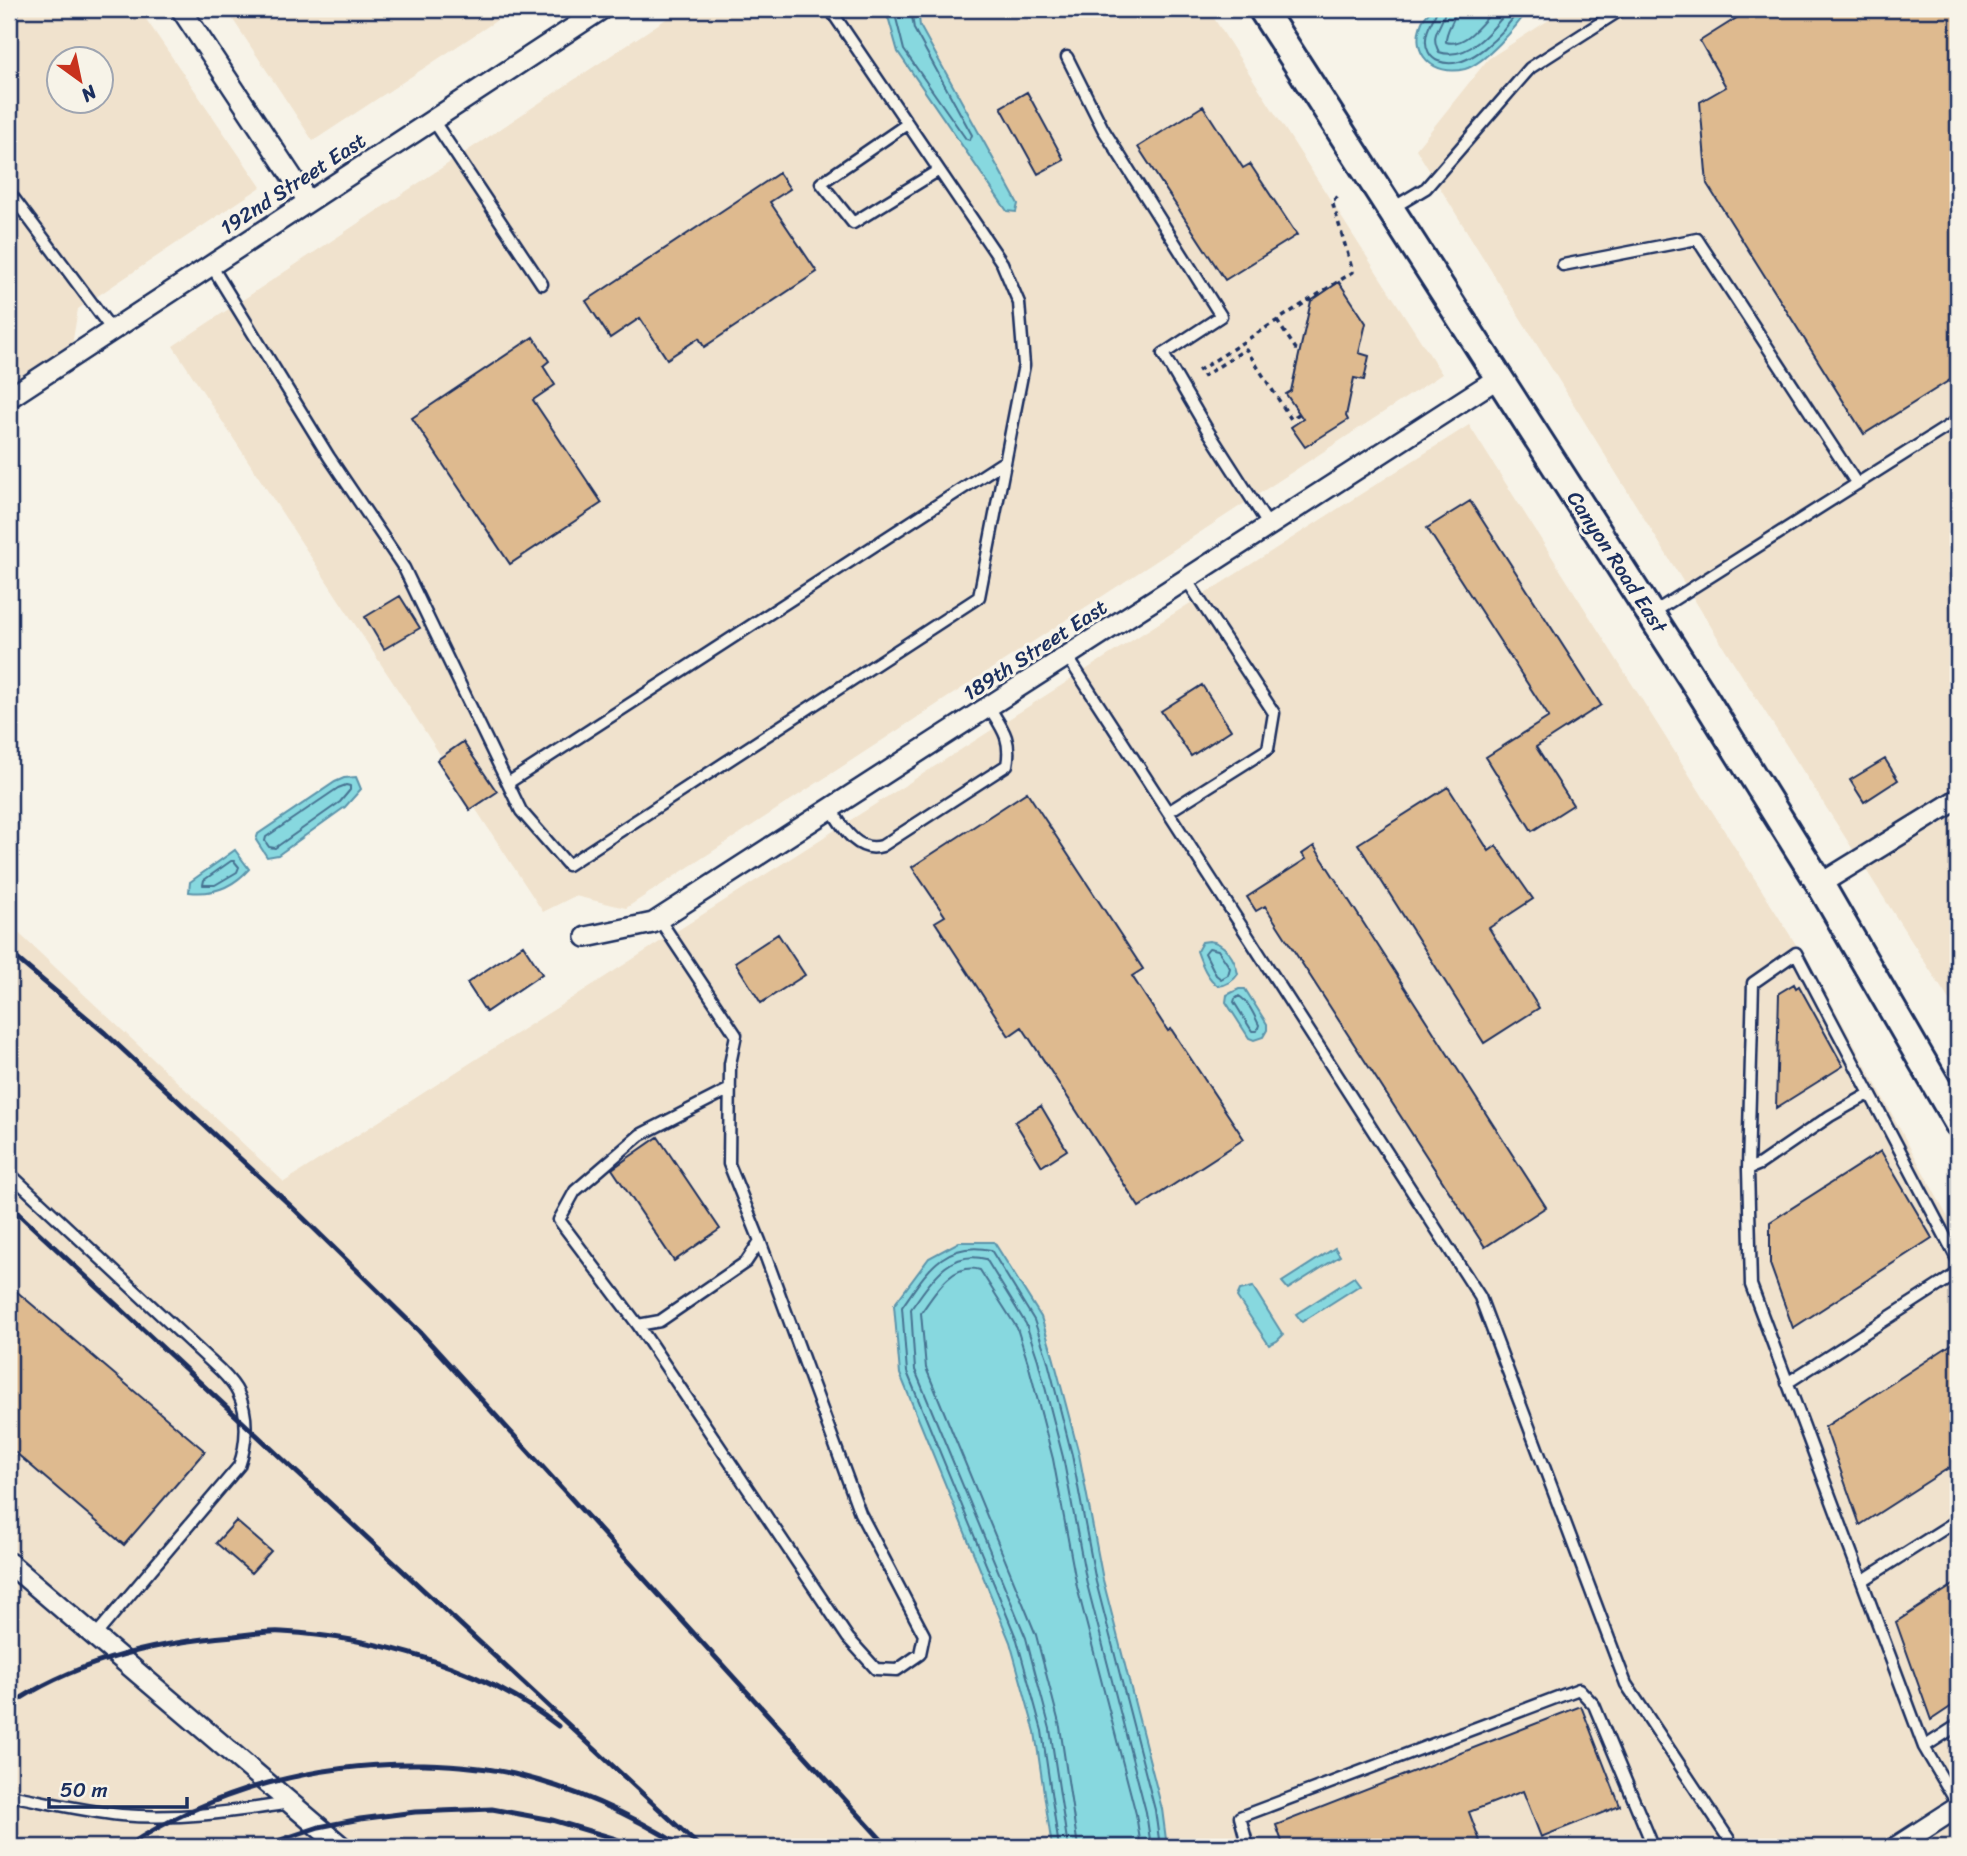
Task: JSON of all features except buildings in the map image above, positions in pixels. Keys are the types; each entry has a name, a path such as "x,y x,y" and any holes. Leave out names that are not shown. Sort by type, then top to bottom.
{"main road":[{"name":"Canyon Road East","path":"1262,9 1651,614 1820,884 1958,1123"}],"street":[{"path":"181,9 308,201"},
{"name":"192nd Street East","path":"9,398 602,9"},
{"name":"189th Street East","path":"586,937 653,923 1499,378"},
{"path":"1820,884 1958,799"},
{"path":"9,1563 342,1847"},
{"path":"1896,1847 1958,1806"}],"lane":[{"path":"211,265 329,457 404,568 521,811 568,865 979,597 1024,365 1019,303 1002,263 830,9"},
{"path":"1391,209 1426,188 1530,68 1622,9"},
{"path":"9,26 13,10"},
{"path":"1067,57 1103,129 1221,316 1163,354 1269,526"},
{"path":"433,120 542,284"},
{"path":"907,124 821,183 853,223 939,170"},
{"path":"9,192 112,330"},
{"path":"1563,265 1697,239 1857,484"},
{"path":"1651,614 1958,420"},
{"path":"508,783 1005,461"},
{"path":"1168,812 1268,749 1274,713 1186,579"},
{"path":"1066,656 1480,1297 1626,1684 1734,1847"},
{"path":"831,808 850,838 876,848 882,846 1007,765 1010,750 1007,737 989,706"},
{"path":"659,919 736,1035 730,1064 730,1089 729,1164 860,1513 924,1635 920,1654 897,1670 876,1669 848,1637 638,1325 559,1220 575,1191 640,1135 730,1089"},
{"path":"1958,1261 1796,953 1753,983 1748,1170 1751,1285 1924,1747 1958,1806"},
{"path":"1748,1170 1830,1115 1869,1094"},
{"path":"9,1173 220,1370 239,1394 245,1415 245,1450 239,1466 95,1636"},
{"path":"638,1325 660,1321 735,1270 746,1262 760,1241"},
{"path":"1787,1383 1958,1273"},
{"path":"1862,1581 1958,1520"},
{"path":"1248,1847 1240,1817 1578,1689 1594,1705 1650,1839 1649,1847"},
{"path":"1924,1747 1958,1725"},
{"path":"9,1795 121,1815 153,1816 207,1814 290,1803"}],"path":[{"path":"1198,371 1353,272 1332,201 1339,196"},
{"path":"1277,321 1300,351"},
{"path":"1238,345 1242,351"},
{"path":"1202,377 1246,349 1291,419 1299,414"}],"shaded area":[{"path":"9,9 139,9 261,187 78,309 70,358 9,399"},
{"path":"226,9 514,9 313,141"},
{"path":"681,9 1208,9 1442,374 626,908 575,896 543,912 173,346"},
{"path":"1566,9 1958,9 1958,1014 1718,638 1416,149 1488,59"},
{"path":"1469,425 1824,989 1958,1236 1958,1847 9,1847 9,924 284,1182"}],"water":[{"path":"881,9 918,9 920,26 1018,204 1016,212 1007,211 898,52 889,20"},
{"path":"1432,9 1528,9 1509,34 1482,60 1465,69 1453,71 1434,66 1421,53 1419,33 1423,20"},
{"path":"356,777 361,789 345,807 278,855 267,857 256,840 258,834 335,782"},
{"path":"235,850 249,869 243,875 214,891 189,892 190,882"},
{"path":"1202,942 1220,944 1234,963 1238,974 1227,984 1218,986 1214,983 1201,961 1197,951"},
{"path":"1245,989 1267,1024 1263,1037 1254,1040 1249,1038 1226,1002 1227,995"},
{"path":"959,1242 994,1242 1041,1317 1079,1454 1103,1580 1162,1809 1167,1847 1052,1847 1035,1732 1010,1642 900,1374 894,1305 929,1258"},
{"path":"1335,1248 1340,1256 1288,1289 1282,1282"},
{"path":"1354,1277 1360,1285 1302,1322 1296,1314"},
{"path":"1253,1287 1283,1335 1269,1345 1237,1297 1240,1290"}],"railway":[{"path":"9,952 105,1033 292,1207 419,1331 888,1847"},
{"path":"9,1205 700,1847"},
{"path":"9,1706 61,1677 117,1656 175,1643 282,1632 354,1640 427,1659 496,1687 558,1726"},
{"path":"126,1847 195,1809 268,1783 345,1768 424,1764 492,1770 559,1787 643,1823 683,1847"},
{"path":"259,1847 319,1827 360,1819 415,1812 492,1809 552,1820 635,1847"}]}
